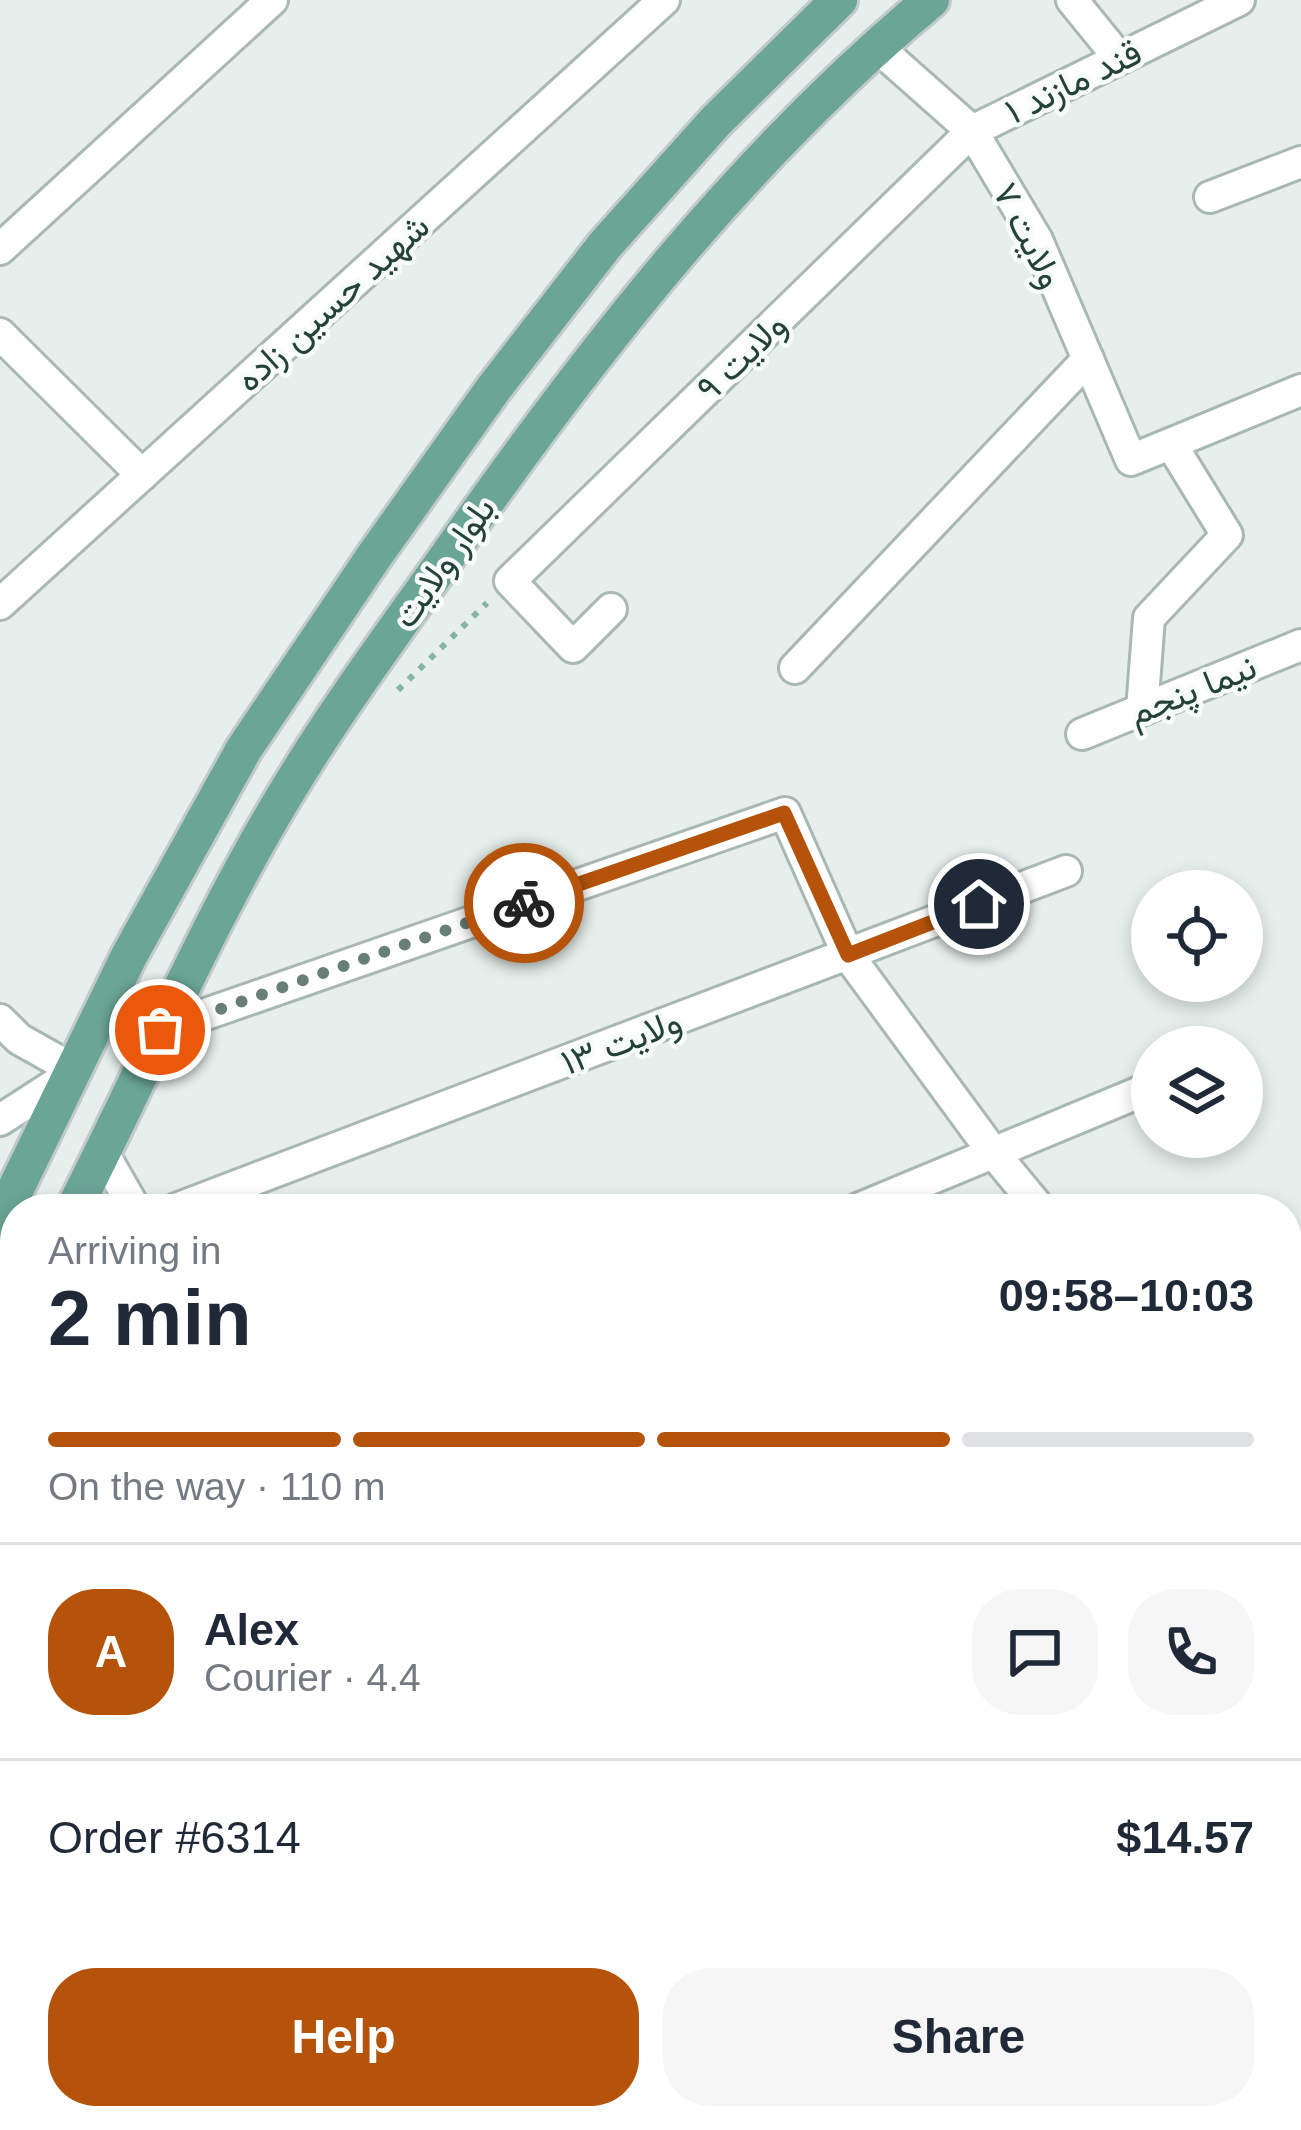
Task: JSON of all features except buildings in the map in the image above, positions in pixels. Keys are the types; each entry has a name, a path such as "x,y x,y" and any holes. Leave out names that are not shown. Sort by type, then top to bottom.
{"main road":[{"name":"بلوار ولایت","path":"82,1194 182,983 294,779 541,423 650,283 759,161 876,46 931,0"},
{"name":"بلوار ولایت","path":"14,1194 129,956 244,749 375,555 494,388 605,245 832,2"}],"street":[{"path":"0,249 272,0"},
{"name":"شهید حسین زاده","path":"0,604 664,0"},
{"path":"1072,0 1119,58"},
{"name":"قند مازند ۱","path":"972,131 1239,0"},
{"name":"ولایت ۷","path":"876,46 972,131 1037,240 1131,460 1171,444"},
{"name":"ولایت ۹","path":"611,610 573,647 510,580 972,131"},
{"path":"1210,197 1301,162"},
{"path":"0,334 142,476"},
{"path":"795,668 1088,359"},
{"path":"1142,710 1149,618 1227,535 1171,444 1301,390"},
{"name":"نیما پنجم","path":"1082,734 1301,645"},
{"path":"160,1030 784,813 848,955 1028,1194"},
{"name":"ولایت ۱۳","path":"216,1194 1066,871"},
{"path":"0,1020 19,1040 76,1070 0,1120"},
{"path":"893,1194 1131,1095"},
{"path":"103,1153 126,1194"}],"way so far":[{"path":"160,1030 524,903"}],"route":[{"path":"524,903 784,813 848,955 979,904"}]}
